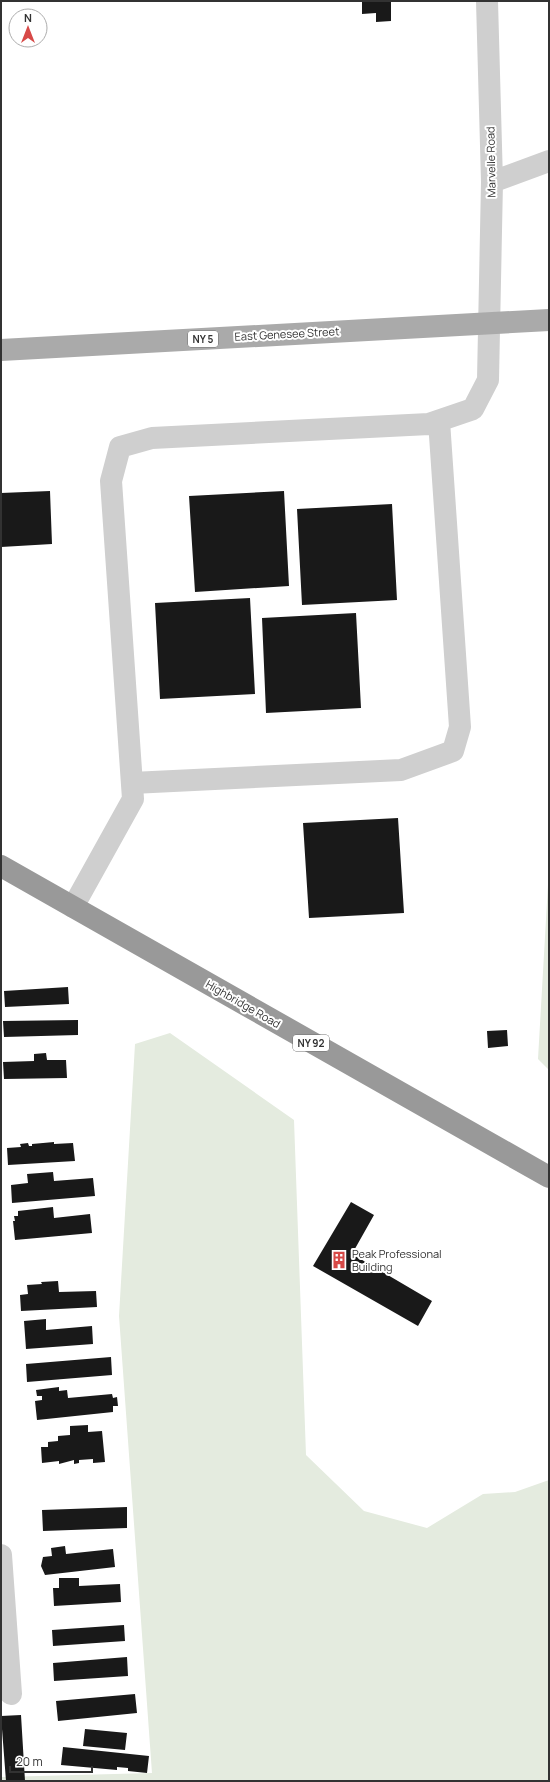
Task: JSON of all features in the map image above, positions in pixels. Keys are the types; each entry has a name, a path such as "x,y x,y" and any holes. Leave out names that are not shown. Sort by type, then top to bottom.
{"highway":[{"name":"Highbridge Road","path":"1,866 549,1177"}],"main road":[{"name":"East Genesee Street","path":"1,350 549,320"}],"street":[{"name":"Marvelle Road","path":"132,784 111,481 120,447 152,438 429,424 473,409 488,380 492,182 487,1"},
{"path":"492,182 549,161"},
{"path":"73,907 133,799 132,784 401,770 453,751 460,727 439,421"},
{"path":"1,1555 11,1694"}],"shaded area":[{"path":"549,867 549,1070 538,1059"},
{"path":"170,1033 294,1120 306,1455 364,1511 427,1528 483,1494 515,1492 549,1480 549,1781 1,1781 1,1777 152,1773 119,1316 135,1044"}],"building":[{"path":"362,1 391,1 391,21 376,22 376,13 362,14"},
{"path":"50,491 52,544 1,547 1,493"},
{"path":"284,491 289,586 195,592 189,496"},
{"path":"392,504 397,600 302,605 297,509"},
{"path":"250,598 255,694 160,699 155,603"},
{"path":"356,613 361,708 266,713 262,618"},
{"path":"398,818 404,913 309,918 303,823"},
{"path":"68,987 69,1004 5,1007 4,991"},
{"path":"78,1020 78,1035 4,1037 3,1021"},
{"path":"507,1030 508,1046 488,1048 487,1031"},
{"path":"46,1053 47,1060 66,1060 67,1078 4,1079 3,1062 34,1061 34,1054"},
{"path":"54,1142 54,1144 73,1143 75,1161 8,1165 7,1148 21,1147 20,1144 28,1143 29,1146 32,1146 32,1144"},
{"path":"53,1172 54,1181 93,1178 95,1196 12,1203 11,1185 28,1183 27,1174"},
{"name":"Peak Professional Building","path":"351,1202 374,1215 352,1254 432,1301 418,1326 313,1266"},
{"path":"53,1207 54,1218 90,1214 92,1233 15,1240 13,1221 15,1221 14,1216 18,1216 18,1211"},
{"path":"58,1281 59,1292 96,1291 97,1307 21,1311 20,1295 28,1294 27,1285"},
{"path":"46,1319 46,1330 92,1326 93,1344 26,1349 24,1321"},
{"path":"111,1357 112,1375 27,1382 26,1364"},
{"path":"59,1387 59,1391 67,1390 68,1398 112,1394 113,1398 117,1397 118,1406 113,1406 113,1412 37,1420 35,1401 42,1400 42,1396 37,1396 36,1390"},
{"path":"88,1425 88,1432 102,1431 105,1462 93,1463 93,1459 79,1460 79,1463 74,1464 74,1460 59,1464 59,1461 42,1463 41,1447 48,1447 48,1442 58,1441 58,1436 70,1435 70,1426"},
{"path":"127,1507 127,1528 43,1531 42,1510"},
{"path":"65,1546 66,1554 113,1549 115,1567 45,1575 41,1566 43,1557 52,1556 51,1548"},
{"path":"59,1578 79,1578 79,1586 120,1584 121,1602 54,1606 53,1588 59,1588"},
{"path":"124,1625 125,1641 53,1646 52,1630"},
{"path":"127,1657 128,1676 54,1681 53,1663"},
{"path":"135,1694 137,1713 58,1721 56,1701"},
{"path":"21,1715 25,1781 6,1781 1,1716"},
{"path":"85,1729 127,1733 125,1750 83,1746"},
{"path":"63,1747 149,1756 147,1773 128,1771 128,1768 117,1767 117,1770 61,1765"}],"place":[{"name":"Peak Professional Building","path":"339,1260"}]}
